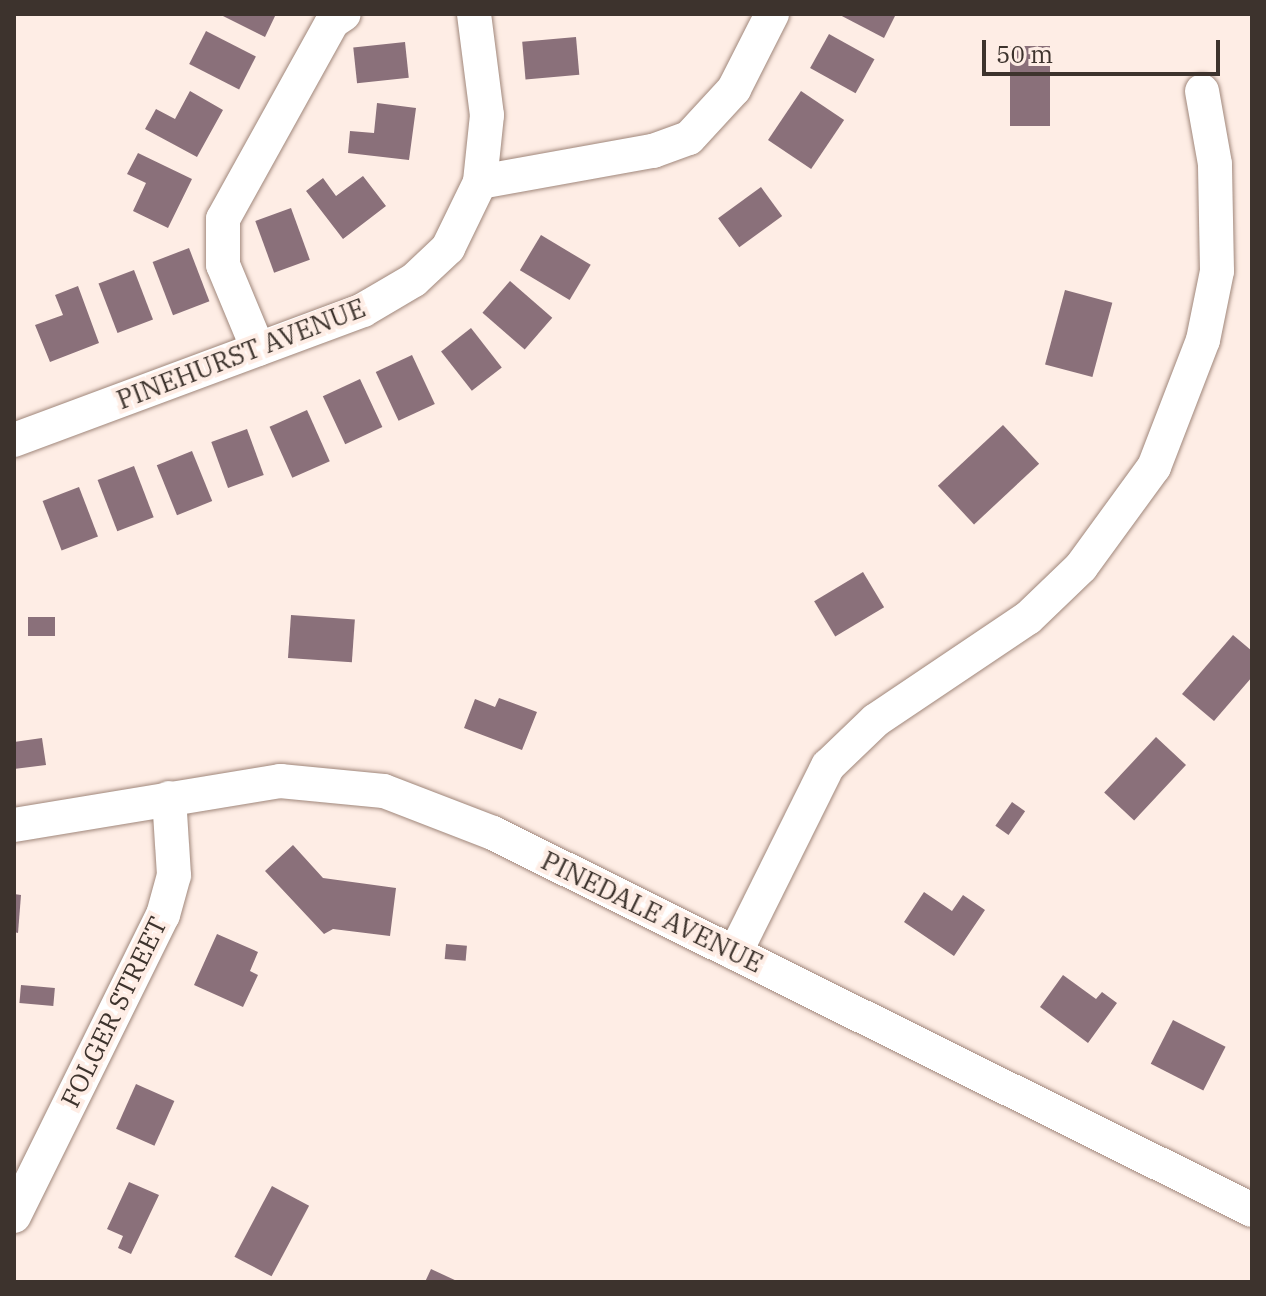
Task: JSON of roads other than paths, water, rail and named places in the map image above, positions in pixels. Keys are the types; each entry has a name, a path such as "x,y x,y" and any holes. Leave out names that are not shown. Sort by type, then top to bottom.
{"street":[{"path":"258,349 223,265 223,219 332,22 344,14"},
{"name":"PINEHURST AVENUE","path":"14,440 363,310 414,280 448,248 480,182 487,115 474,14"},
{"path":"480,182 689,138 734,89 772,14"},
{"path":"735,953 828,766 876,720 1028,618 1081,567 1154,467 1203,340 1217,271 1215,164 1202,91"},
{"name":"PINEDALE AVENUE","path":"14,825 169,798 311,779 384,791 460,818 1252,1210"},
{"name":"FOLGER STREET","path":"14,1216 163,915 174,875 169,798"}]}
